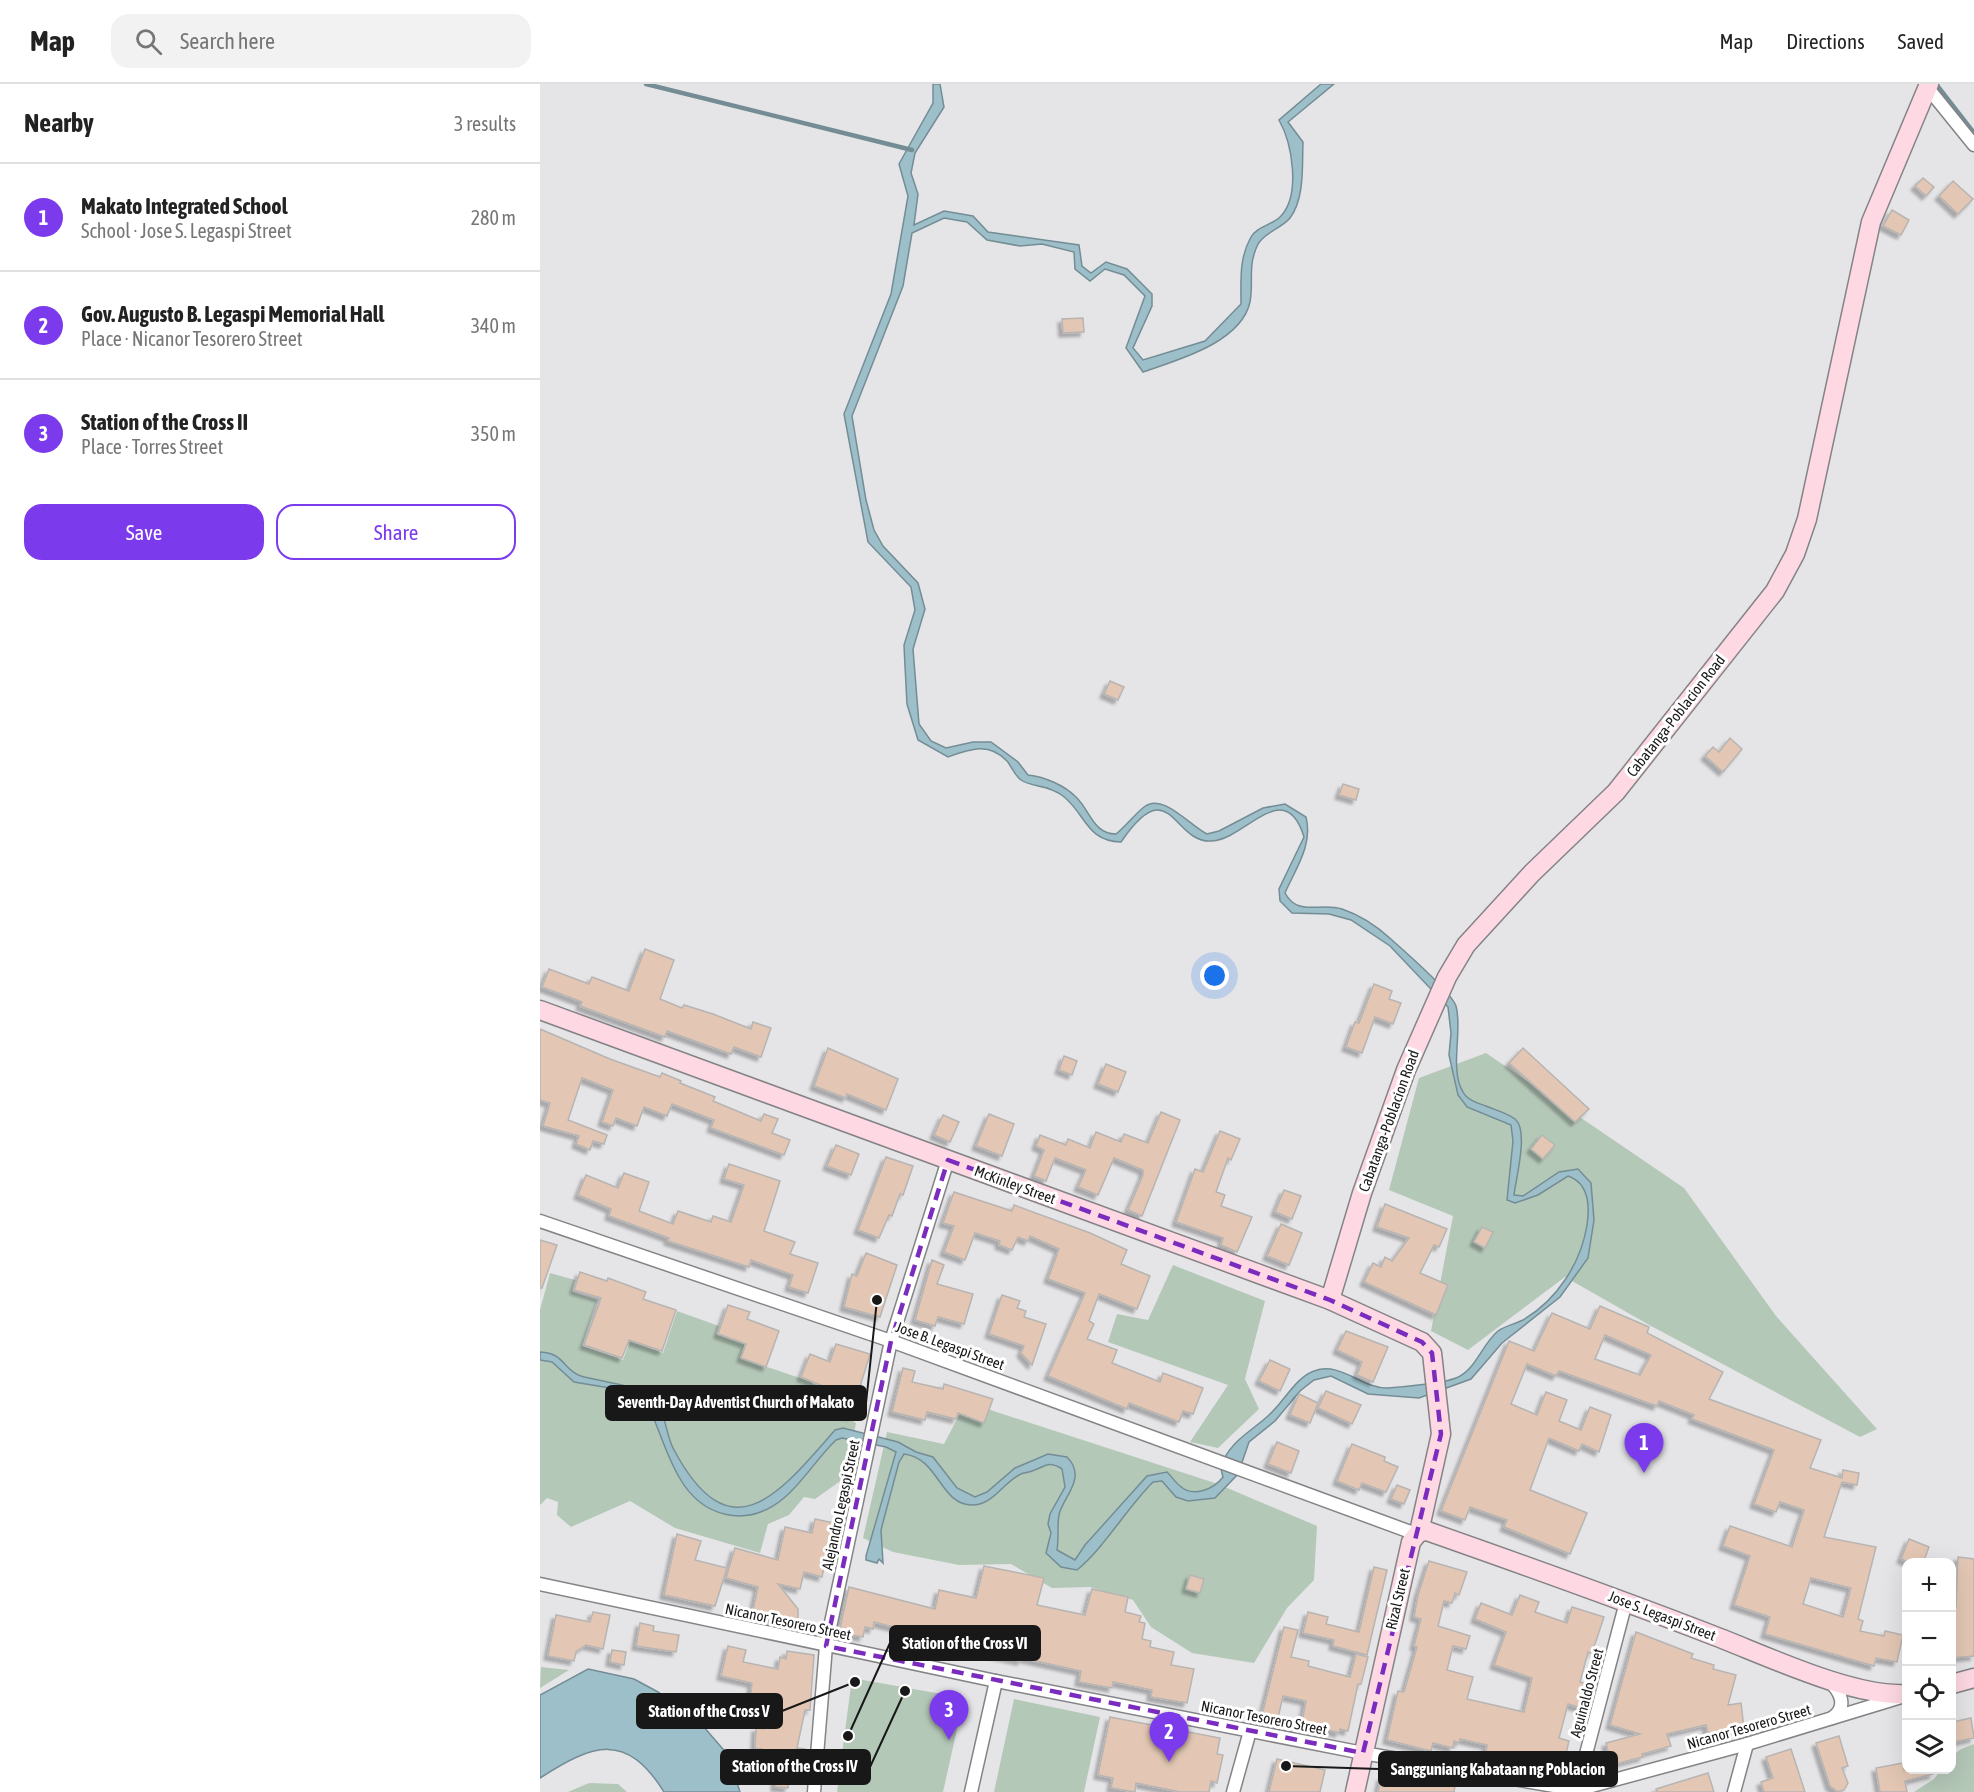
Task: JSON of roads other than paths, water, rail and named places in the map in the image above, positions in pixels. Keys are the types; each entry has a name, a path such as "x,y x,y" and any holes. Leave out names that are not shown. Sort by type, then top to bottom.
{"street":[{"path":"1928,85 1974,145"},
{"name":"Cabatanga-Poblacion Road","path":"1330,1300 1362,1193 1406,1070 1447,977 1466,945 1533,873 1616,792 1775,591 1795,554 1807,519 1871,222 1928,85"},
{"name":"McKinley Street","path":"540,1010 1330,1300 1422,1342 1432,1353 1438,1408"},
{"name":"Alejandro Legaspi Street","path":"814,1792 826,1646 891,1341 948,1160"},
{"name":"Jose B. Legaspi Street","path":"540,1221 891,1341 1245,1471"},
{"name":"Rizal Street","path":"1354,1792 1411,1542 1417,1533 1441,1434 1438,1408"},
{"name":"Jose S. Legaspi Street","path":"1245,1471 1417,1533 1427,1530 1826,1678 1871,1692 1902,1695"},
{"name":"Nicanor Tesorero Street","path":"540,1584 996,1681 1363,1753 1577,1791 1747,1744 1902,1696"},
{"name":"Aguinaldo Street","path":"1577,1791 1626,1602"},
{"path":"1826,1678 1838,1689 1842,1700 1839,1712 1827,1720"},
{"path":"1956,1683 1974,1678"},
{"path":"971,1792 996,1681"},
{"path":"1233,1792 1250,1731"},
{"path":"1734,1792 1747,1744"}],"water":[{"path":"933,84 940,84 944,107 915,153 911,173 918,194 914,225 944,211 973,216 988,232 1079,245 1082,266 1091,273 1106,262 1127,269 1152,294 1152,306 1133,348 1143,360 1205,341 1241,304 1242,269 1247,245 1257,230 1281,216 1291,195 1293,182 1291,155 1279,120 1321,84 1334,84 1288,122 1303,142 1298,201 1290,218 1258,244 1252,267 1250,302 1244,316 1234,329 1221,339 1173,362 1143,372 1126,348 1145,296 1124,275 1105,269 1090,281 1075,269 1074,252 1042,244 1020,246 987,240 967,222 944,218 912,233 903,286 852,416 866,500 874,530 883,546 918,583 925,609 913,649 919,724 931,741 946,748 973,742 991,742 1018,762 1028,775 1054,782 1066,789 1081,802 1097,826 1108,833 1116,834 1140,810 1151,804 1168,807 1207,834 1219,831 1263,808 1285,804 1306,817 1308,827 1305,847 1285,893 1296,905 1334,907 1368,922 1387,935 1417,962 1452,999 1458,1016 1456,1061 1459,1083 1463,1092 1473,1101 1512,1117 1519,1125 1521,1143 1514,1195 1523,1196 1559,1172 1578,1169 1591,1183 1594,1220 1588,1258 1560,1297 1502,1343 1471,1379 1419,1398 1368,1394 1331,1376 1314,1380 1300,1391 1275,1421 1249,1442 1238,1474 1215,1498 1188,1501 1176,1497 1162,1481 1153,1482 1096,1551 1077,1570 1061,1567 1046,1553 1051,1533 1048,1524 1050,1514 1065,1487 1062,1469 1057,1466 1047,1465 1021,1474 986,1502 972,1505 961,1503 953,1498 925,1464 916,1457 904,1454 899,1462 881,1530 883,1563 879,1559 877,1563 866,1560 866,1556 896,1452 886,1447 842,1438 836,1440 791,1491 770,1508 741,1516 726,1514 713,1510 700,1502 679,1477 646,1401 616,1389 574,1382 552,1362 540,1360 540,1352 554,1355 581,1376 628,1387 651,1396 660,1407 674,1450 695,1482 715,1501 735,1507 755,1504 774,1492 794,1475 835,1430 843,1428 898,1442 916,1452 933,1457 957,1488 975,1497 987,1492 1015,1468 1048,1454 1067,1457 1075,1473 1072,1488 1059,1515 1057,1550 1075,1560 1085,1545 1147,1476 1167,1472 1185,1490 1197,1492 1219,1481 1223,1477 1222,1464 1228,1452 1244,1435 1269,1415 1307,1374 1324,1369 1333,1370 1378,1387 1388,1388 1442,1382 1463,1374 1474,1363 1492,1336 1535,1312 1566,1279 1584,1239 1588,1203 1584,1189 1575,1179 1568,1176 1538,1195 1515,1203 1507,1200 1513,1141 1511,1125 1467,1107 1458,1095 1449,1055 1451,1033 1448,1007 1390,946 1351,920 1329,914 1292,913 1280,901 1279,889 1304,837 1296,819 1286,811 1276,810 1225,838 1212,841 1199,839 1161,810 1151,811 1138,821 1121,842 1109,840 1093,832 1063,796 1021,780 1007,761 993,751 979,749 948,757 918,740 907,704 904,645 915,610 911,587 868,542 844,414 891,294 908,196 899,164 933,103"},
{"path":"588,1669 634,1679 658,1692 703,1726 728,1755 740,1792 664,1792 650,1772 636,1759 622,1752 608,1749 576,1757 540,1778 540,1695"}],"waterway":[{"path":"646,84 912,150"},
{"path":"1936,84 1974,133"}],"place":[{"name":"Seventh-Day Adventist Church of Makato","path":"877,1300"},
{"name":"Makato Integrated School","path":"1644,1473"},
{"name":"Station of the Cross V","path":"855,1682"},
{"name":"Station of the Cross IV","path":"905,1691"},
{"name":"Station of the Cross VI","path":"848,1736"},
{"name":"Station of the Cross II","path":"949,1740"},
{"name":"Gov. Augusto B. Legaspi Memorial Hall","path":"1169,1762"},
{"name":"Sangguniang Kabataan ng Poblacion","path":"1286,1766"}]}
